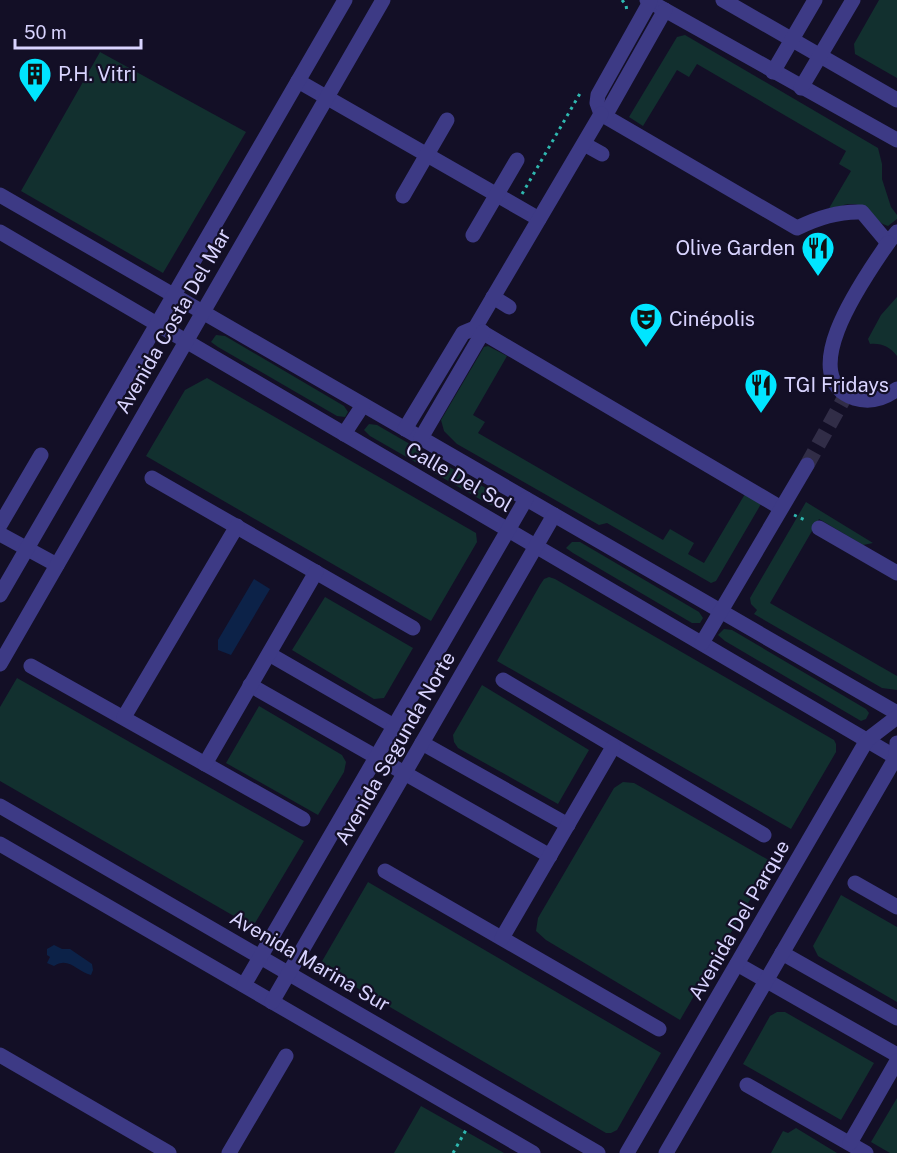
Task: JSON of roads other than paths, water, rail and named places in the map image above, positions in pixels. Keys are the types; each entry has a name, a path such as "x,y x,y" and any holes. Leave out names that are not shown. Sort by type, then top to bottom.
{"street":[{"name":"Avenida Costa Del Mar","path":"0,595 345,0"},
{"name":"Avenida Costa Del Mar","path":"0,664 383,0"},
{"path":"723,0 897,100"},
{"path":"773,72 815,0"},
{"path":"801,88 853,0"},
{"path":"897,140 648,1 598,95 597,104 603,115 797,228 813,219 862,212 892,237 854,295 831,349 830,369 836,384 846,395 864,401 887,397 897,389"},
{"path":"421,438 479,330 493,297 665,10"},
{"path":"298,81 539,219"},
{"path":"403,196 447,120"},
{"path":"584,144 602,154"},
{"path":"473,235 517,160"},
{"name":"Calle Del Sol","path":"0,195 897,715"},
{"name":"Calle Del Sol","path":"0,232 867,740 896,752"},
{"path":"493,297 509,307"},
{"path":"405,429 463,333 479,330 781,508"},
{"path":"344,434 363,405"},
{"path":"0,525 41,455"},
{"path":"702,643 807,465"},
{"path":"152,478 413,628"},
{"name":"Avenida Segunda Norte","path":"244,985 526,498"},
{"name":"Avenida Segunda Norte","path":"272,1002 554,515"},
{"path":"124,717 237,526"},
{"path":"819,528 897,573"},
{"path":"0,534 57,566"},
{"path":"205,764 316,572"},
{"path":"268,654 394,726"},
{"path":"31,666 303,819"},
{"path":"503,680 764,835"},
{"path":"250,685 550,856"},
{"name":"Avenida Del Parque","path":"627,1153 867,740 897,715"},
{"path":"422,743 568,825"},
{"path":"502,938 613,747"},
{"path":"666,1153 896,752"},
{"name":"Avenida Marina Sur","path":"0,806 598,1153"},
{"path":"0,844 533,1153"},
{"path":"385,871 659,1029"},
{"path":"855,883 897,908"},
{"path":"782,953 897,1018"},
{"path":"737,964 897,1055"},
{"path":"0,1055 170,1153"},
{"path":"229,1153 286,1056"},
{"path":"850,1143 897,1061"},
{"path":"747,1086 866,1153"}],"water":[{"path":"254,579 270,589 231,655 218,650 218,640"},
{"path":"54,945 62,949 70,949 92,964 91,975 69,964 59,963 54,966 47,963 50,957 47,955 47,949"}],"tunnel":[{"path":"807,465 846,395"}],"place":[{"name":"P.H. Vitri","path":"35,103"},
{"name":"Olive Garden","path":"818,277"},
{"name":"Cinépolis","path":"646,348"},
{"name":"TGI Fridays","path":"761,414"}]}
